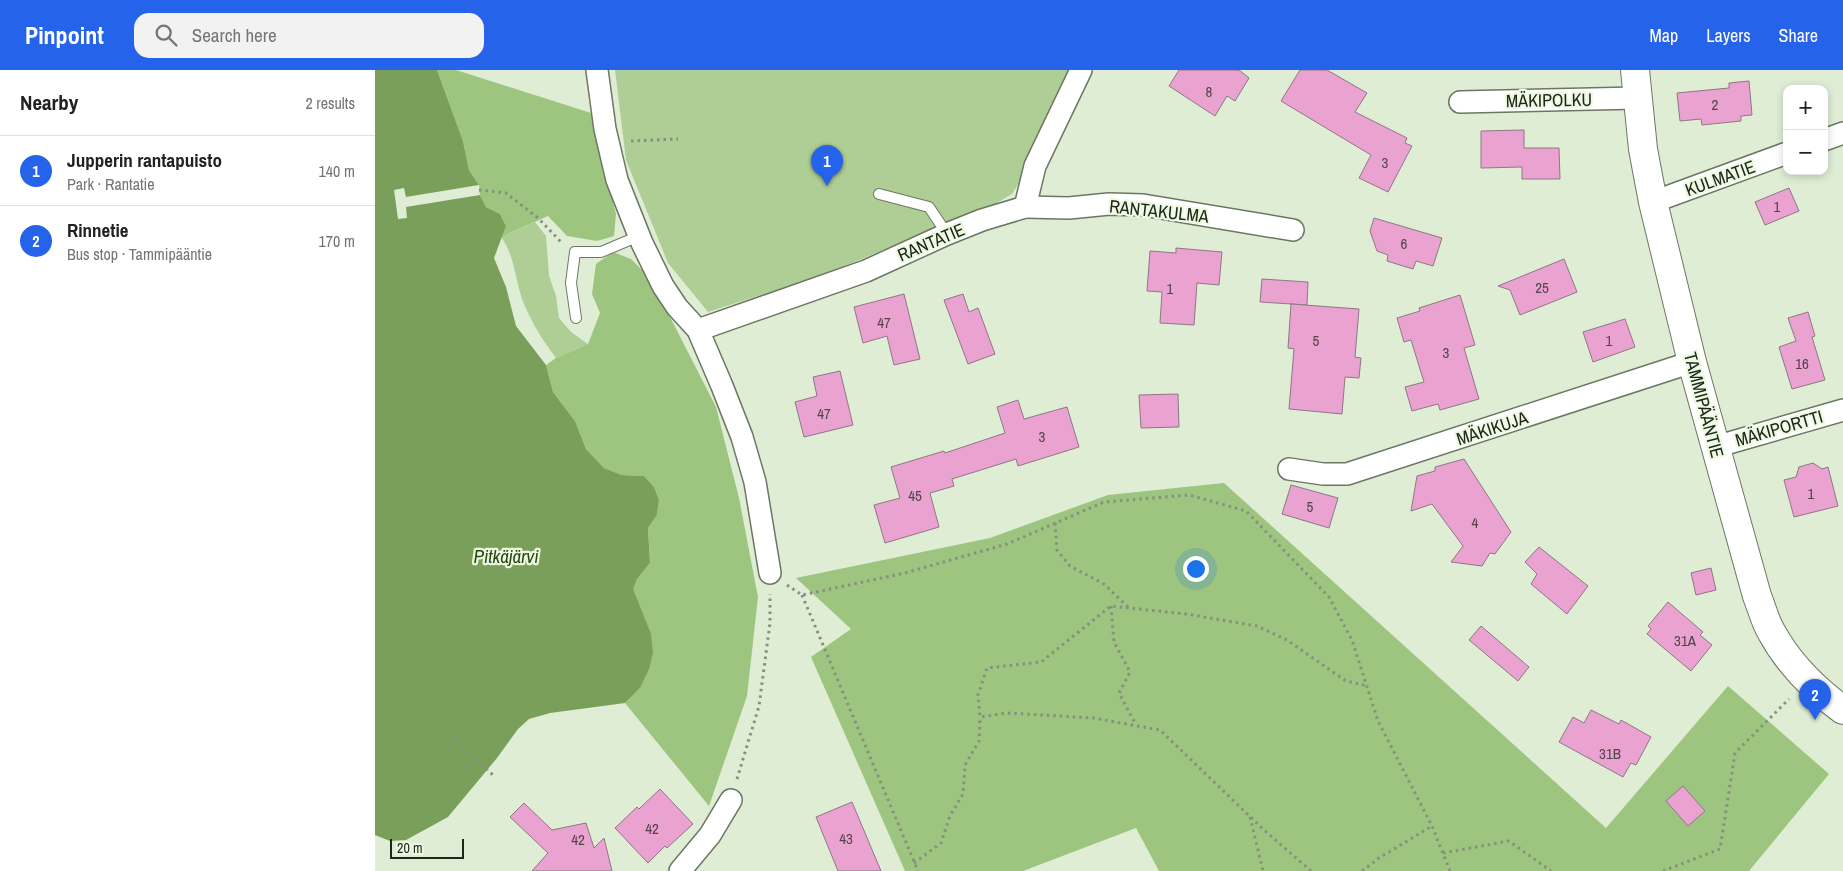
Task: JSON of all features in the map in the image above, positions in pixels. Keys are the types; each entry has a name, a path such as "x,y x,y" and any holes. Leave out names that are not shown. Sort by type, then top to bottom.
{"street":[{"path":"597,70 608,141 617,180 639,236 663,286 677,307 698,330 735,420 755,482 770,573"},
{"path":"1025,208 1035,166 1081,70"},
{"name":"TAMMIPÄÄNTIE","path":"1635,70 1643,149 1653,202 1692,362 1757,596 1771,632 1801,675 1843,710"},
{"name":"MÄKIPOLKU","path":"1460,102 1637,98"},
{"path":"1828,139 1843,133"},
{"name":"KULMATIE","path":"1653,202 1783,154"},
{"name":"RANTAKULMA","path":"1025,208 1069,208 1109,204 1143,206 1293,230"},
{"name":"RANTATIE","path":"698,330 866,271 982,220 1025,208"},
{"name":"MÄKIKUJA","path":"1289,469 1323,474 1347,474 1692,362"},
{"name":"MÄKIPORTTI","path":"1715,446 1843,410"},
{"path":"680,871 710,835 731,800"}],"lane":[{"path":"879,194 929,208 947,234"},
{"path":"576,318 571,283 575,252 601,252 639,236"}],"path":[{"path":"608,141 678,139"},
{"path":"479,190 506,193 538,218 563,244"},
{"path":"802,596 924,568 1007,544 1104,502 1189,495 1245,511 1329,597 1352,640 1378,721 1432,826 1449,871"},
{"path":"1055,523 1057,550 1070,566 1105,584 1128,608"},
{"path":"770,573 802,596 918,871"},
{"path":"731,800 759,706 770,623 770,573"},
{"path":"914,863 941,844 950,816 963,794 965,765 979,741 980,717 978,695 987,668 1041,662 1111,606 1186,614 1257,626 1287,640 1346,681 1368,686"},
{"path":"1111,606 1114,642 1130,672 1119,693 1136,726"},
{"path":"1663,871 1720,849 1735,753 1789,699"},
{"path":"980,717 1007,713 1084,717 1160,730 1311,871"},
{"path":"448,733 494,776"},
{"path":"1250,816 1263,871"},
{"path":"1362,871 1379,858 1432,826"},
{"path":"1443,853 1509,841 1551,871"}],"shaded area":[{"path":"437,70 456,70 591,113 616,214 614,236 597,241 567,236 548,216 501,237 506,226 500,214 486,207 480,195 479,185 469,170 463,141"},
{"path":"615,70 1069,70 1022,178 1012,194 995,204 825,274 708,312 668,263 626,160"},
{"path":"535,222 546,236 549,276 556,296 559,318 571,332 588,344 556,358 538,332 527,311 521,296 512,260 501,237"},
{"path":"613,252 631,259 646,274 716,407 739,498 758,597 747,696 709,806 625,703 640,688 639,607 632,589 637,579 650,563 648,528 657,515 659,500 654,487 644,476 622,475 604,468 586,449 575,421 553,392 546,365 556,358 588,344 600,313 592,294 596,264"},
{"path":"1224,483 1606,828 1728,686 1829,774 1749,871 1159,871 1136,828 1023,871 905,871 811,657 851,629 796,578 990,538 1108,495"}],"water":[{"name":"Pitkäjärvi","path":"375,70 437,70 463,141 469,170 479,185 480,195 486,207 500,214 506,226 494,258 506,287 516,326 546,365 553,392 575,421 586,449 604,468 622,475 644,476 654,487 659,500 657,515 648,528 650,563 637,579 633,589 651,634 653,653 649,669 640,688 625,703 550,713 529,719 518,729 497,758 448,817 406,840 390,841 375,835"}],"pier":[{"path":"479,185 480,195 406,207 407,218 398,219 394,190 404,188 406,197"}],"building":[{"path":"1179,70 1239,70 1249,78 1235,101 1227,96 1215,116 1169,86"},
{"path":"1300,70 1327,70 1367,93 1355,112 1407,138 1405,143 1412,146 1388,192 1359,178 1371,155 1281,101"},
{"path":"1749,81 1752,115 1741,116 1741,121 1702,125 1701,119 1680,121 1677,93 1729,88 1729,83"},
{"path":"1524,130 1524,148 1559,148 1560,179 1522,179 1522,167 1481,168 1481,131"},
{"path":"1789,188 1799,211 1765,225 1755,202"},
{"path":"1374,218 1442,238 1433,266 1416,261 1413,269 1387,261 1388,255 1377,251 1370,231"},
{"path":"1176,248 1222,252 1219,285 1197,283 1194,325 1160,323 1162,292 1147,291 1150,251 1176,253"},
{"path":"1564,259 1577,292 1520,315 1510,290 1498,286"},
{"path":"1262,279 1308,282 1307,305 1260,302"},
{"path":"904,294 920,359 894,365 887,336 863,343 854,307"},
{"path":"963,294 969,312 978,308 995,354 968,364 944,300"},
{"path":"1460,295 1475,345 1464,348 1479,399 1440,410 1438,404 1412,411 1405,387 1424,382 1411,340 1404,342 1397,318 1420,311 1419,308"},
{"path":"1291,304 1359,309 1355,357 1361,358 1359,378 1345,377 1342,414 1289,409 1294,349 1288,348"},
{"path":"1808,312 1815,336 1812,337 1825,380 1792,389 1779,347 1796,341 1788,318"},
{"path":"1625,319 1635,347 1593,362 1583,332"},
{"path":"840,371 853,425 804,437 795,402 817,396 813,377"},
{"path":"1178,394 1179,427 1141,428 1139,395"},
{"path":"1018,400 1024,419 1067,407 1079,447 1018,466 1016,459 952,479 954,486 930,493 939,527 885,543 874,505 900,498 891,467 944,451 945,453 1005,433 997,407"},
{"path":"1464,459 1511,532 1495,554 1490,553 1482,566 1451,562 1463,546 1432,504 1411,511 1417,476 1435,471 1435,467"},
{"path":"1813,463 1822,469 1828,467 1838,506 1794,517 1784,480 1796,477 1799,467"},
{"path":"1291,485 1338,498 1329,528 1282,514"},
{"path":"1539,547 1588,586 1567,614 1531,584 1537,574 1525,562"},
{"path":"1711,568 1716,590 1696,595 1691,573"},
{"path":"1668,602 1703,632 1700,635 1712,645 1691,671 1647,634 1651,629 1648,626"},
{"path":"1481,626 1529,667 1518,681 1469,640"},
{"path":"1591,710 1619,724 1621,720 1651,737 1636,765 1631,763 1623,777 1559,742 1573,717 1584,723"},
{"path":"1683,786 1705,811 1688,826 1666,801"},
{"path":"660,789 693,824 667,848 665,846 648,863 615,828"},
{"path":"852,802 881,871 838,871 816,817"},
{"path":"524,803 552,830 586,823 594,848 604,838 612,871 532,871 548,853 510,817"}],"place":[{"name":"Jupperin rantapuisto","path":"827,186"},
{"name":"Rinnetie","path":"1815,720"}]}
